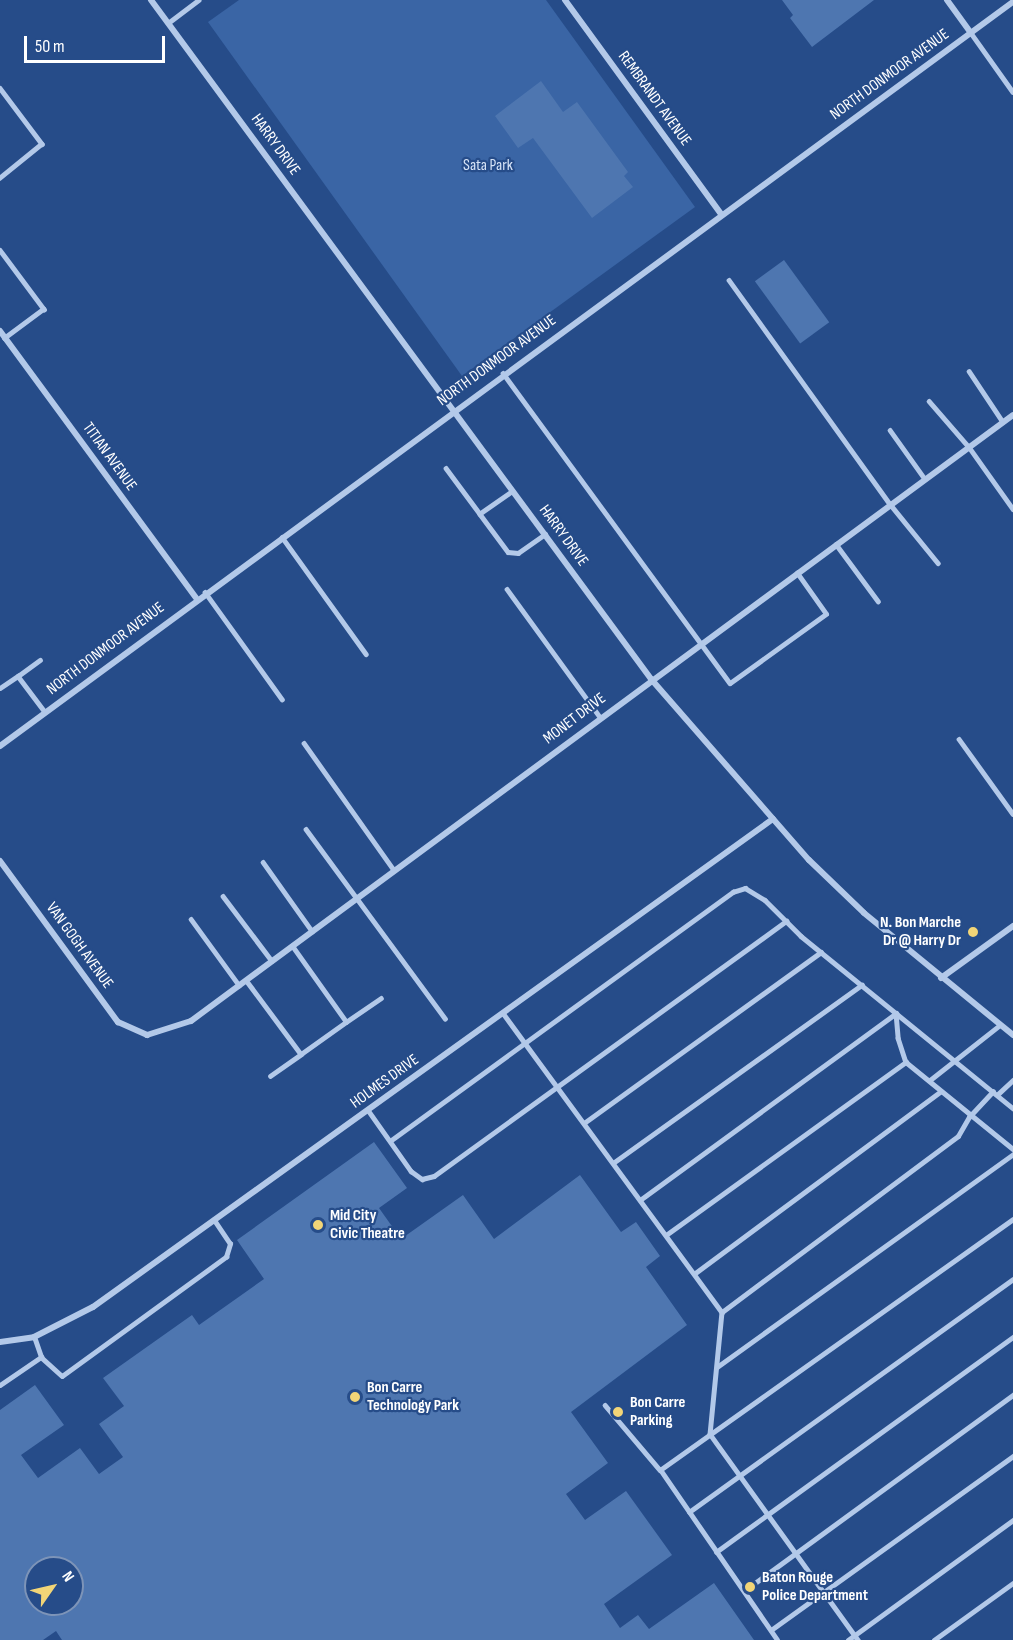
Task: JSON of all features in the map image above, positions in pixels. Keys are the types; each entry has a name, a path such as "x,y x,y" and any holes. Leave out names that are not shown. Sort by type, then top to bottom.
{"street":[{"name":"HARRY DRIVE","path":"151,0 651,679 773,819 864,914 1013,1035"},
{"name":"REMBRANDT AVENUE","path":"565,0 721,214"},
{"path":"947,0 971,33"},
{"name":"NORTH DONMOOR AVENUE","path":"0,746 196,598 1013,2"},
{"name":"TITIAN AVENUE","path":"0,331 196,598"},
{"name":"MONET DRIVE","path":"147,1035 191,1021 651,679 1013,415"},
{"name":"HOLMES DRIVE","path":"0,1342 34,1337 93,1307 773,819"},
{"name":"VAN GOGH AVENUE","path":"0,861 118,1022 147,1035"},
{"path":"941,978 1013,926"}],"lane":[{"path":"168,23 198,0"},
{"path":"971,33 1013,92"},
{"path":"0,88 42,144 0,178"},
{"path":"0,250 44,309 5,338"},
{"path":"729,280 890,504 938,563"},
{"path":"969,371 1003,422"},
{"path":"503,373 730,683 826,614 797,573"},
{"path":"929,402 969,447 1013,509"},
{"path":"890,430 925,479"},
{"path":"446,468 508,552 518,553 545,534"},
{"path":"480,514 513,491"},
{"path":"281,536 366,654"},
{"path":"836,544 878,601"},
{"path":"507,589 600,717"},
{"path":"205,592 282,699"},
{"path":"0,688 39,660"},
{"path":"18,676 45,712"},
{"path":"959,739 1013,814"},
{"path":"304,743 394,870"},
{"path":"306,829 445,1018"},
{"path":"263,862 312,931"},
{"path":"390,1141 733,892 745,888 1013,1108"},
{"path":"223,896 272,961"},
{"path":"191,919 239,985"},
{"path":"368,1110 411,1171 422,1179 434,1176 786,921"},
{"path":"292,946 346,1022"},
{"path":"584,1123 821,952"},
{"path":"246,980 301,1054"},
{"path":"613,1163 862,985"},
{"path":"270,1076 381,998"},
{"path":"896,1012 898,1038 906,1062 930,1080 969,1117 1013,1149"},
{"path":"640,1200 896,1012"},
{"path":"503,1013 722,1312 710,1434 856,1638"},
{"path":"930,1080 1000,1024"},
{"path":"666,1235 906,1062"},
{"path":"722,1312 958,1136 969,1117 1013,1080"},
{"path":"694,1274 941,1091"},
{"path":"717,1367 1013,1154"},
{"path":"660,1470 1013,1219"},
{"path":"34,1337 41,1357 62,1376 226,1257 230,1244 214,1220"},
{"path":"689,1512 1013,1279"},
{"path":"716,1552 1013,1337"},
{"path":"0,1385 41,1357"},
{"path":"744,1592 795,1552 1013,1395"},
{"path":"605,1405 660,1470 777,1640"},
{"path":"771,1630 1013,1456"},
{"path":"848,1640 856,1638 1013,1520"},
{"path":"934,1640 1013,1583"}],"green space":[{"name":"Sata Park","path":"239,0 546,0 695,207 462,376 208,22"}],"building":[{"path":"782,0 874,0 812,47 790,18 793,15"},
{"path":"541,81 563,112 577,102 628,172 624,176 633,187 592,218 533,138 518,148 495,116"},
{"path":"784,260 829,322 800,343 755,281"},
{"name":"Bon Carre Technology Park","path":"374,1142 407,1188 379,1208 401,1239 463,1195 494,1239 580,1175 621,1232 636,1222 660,1256 646,1267 687,1325 571,1412 608,1463 566,1494 585,1520 626,1491 672,1555 604,1604 620,1628 638,1615 649,1629 714,1583 754,1640 62,1640 56,1631 43,1640 0,1640 0,1410 35,1385 64,1425 21,1455 38,1478 80,1448 99,1474 123,1457 99,1424 124,1406 103,1378 192,1315 199,1325 264,1279 237,1240"}],"place":[{"name":"N. Bon Marche Dr @ Harry Dr","path":"973,932"},
{"name":"Mid City Civic Theatre","path":"318,1225"},
{"name":"Bon Carre Technology Park","path":"355,1397"},
{"name":"Bon Carre Parking","path":"618,1412"},
{"name":"Baton Rouge Police Department","path":"750,1587"}]}
